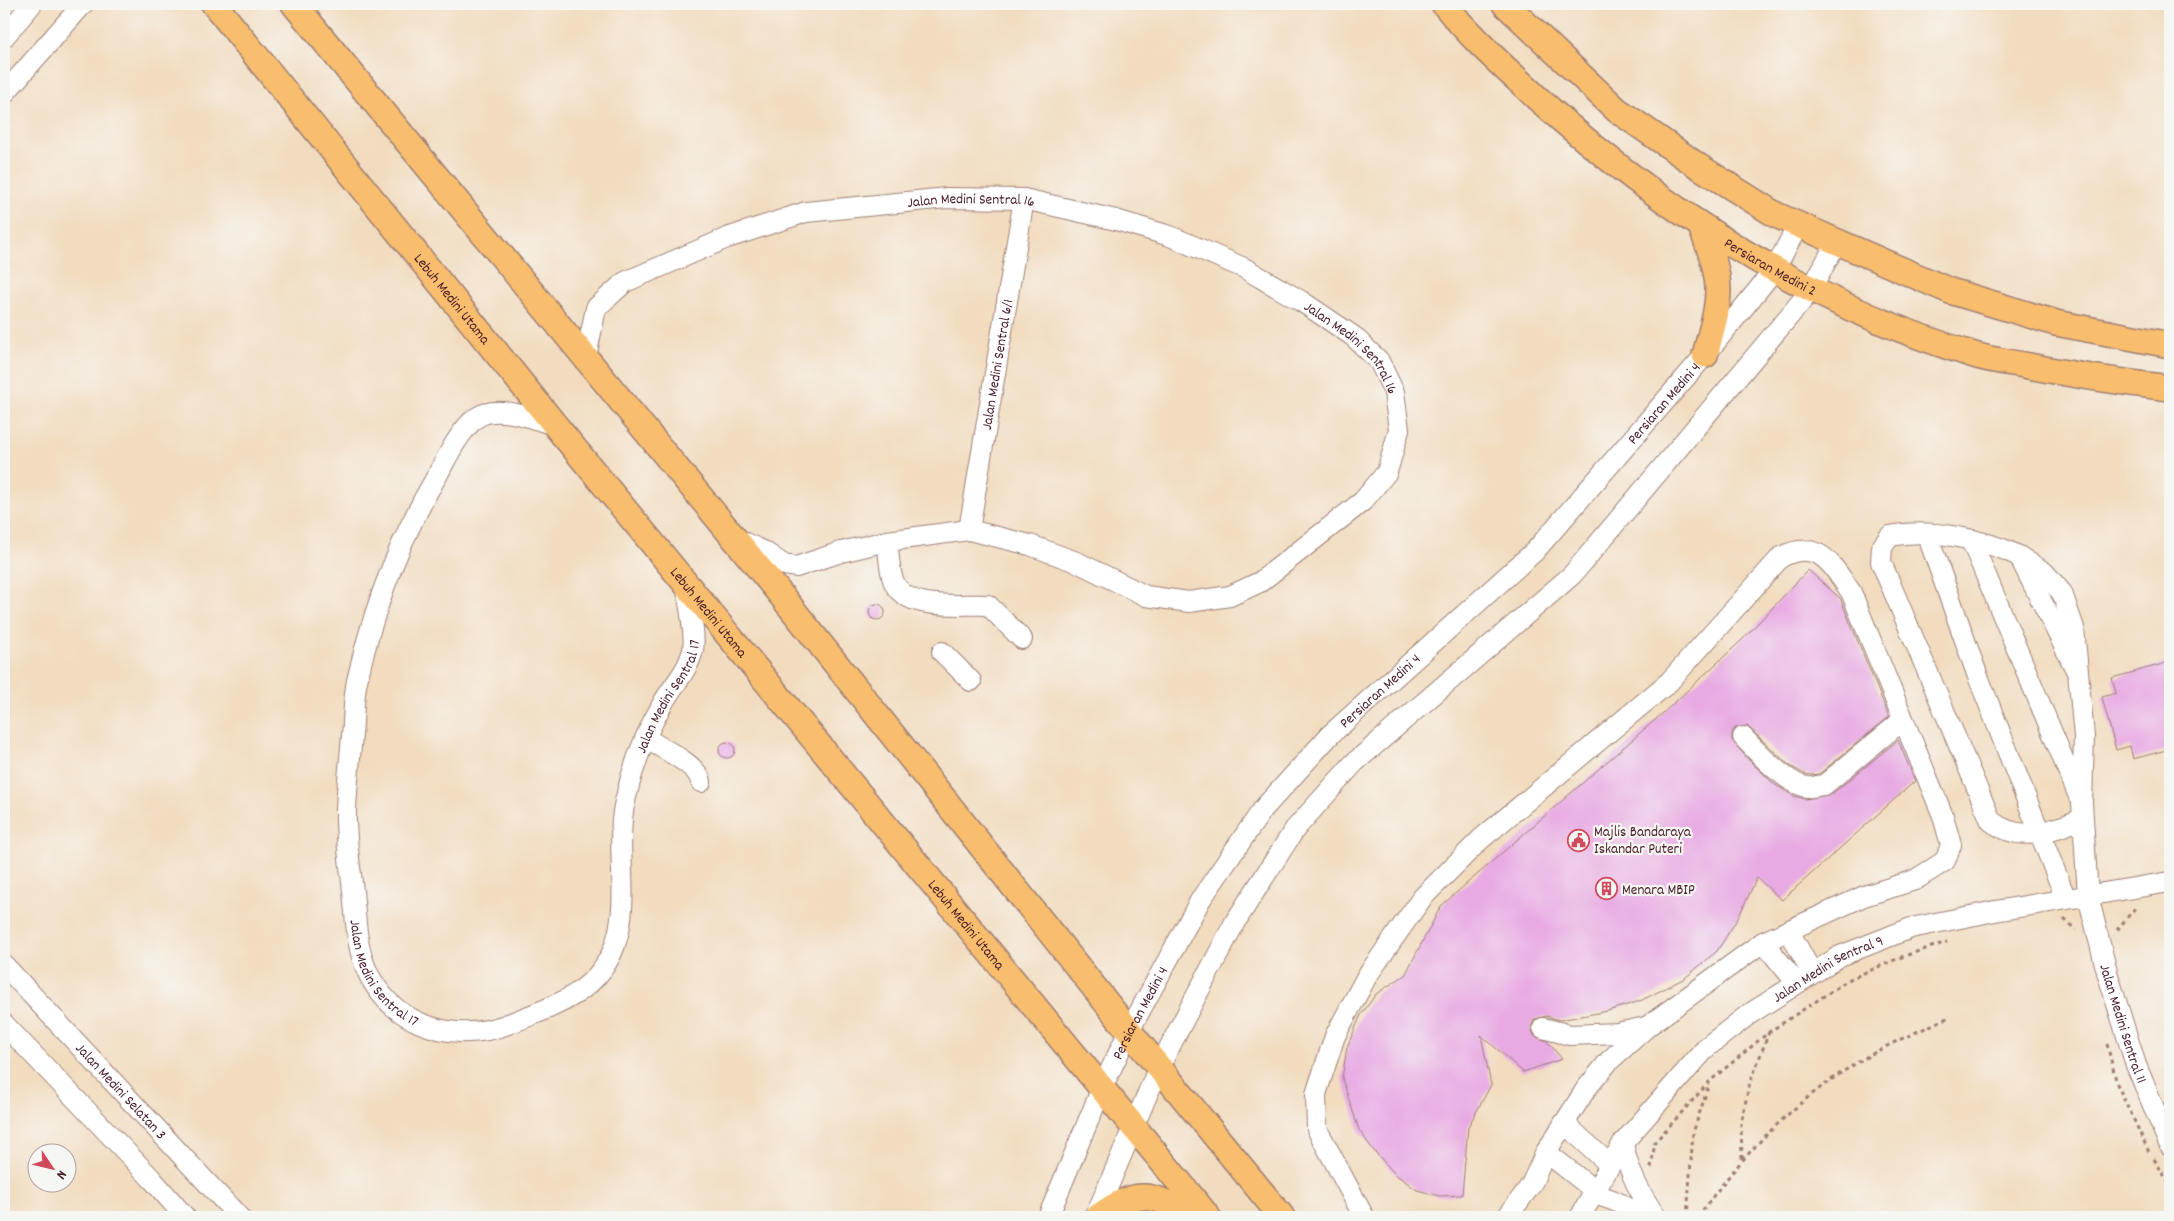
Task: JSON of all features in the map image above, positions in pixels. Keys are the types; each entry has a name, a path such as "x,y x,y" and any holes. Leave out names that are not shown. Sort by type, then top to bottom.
{"main road":[{"name":"Lebuh Medini Utama","path":"214,4 555,425 1208,1217"},
{"path":"294,4 734,538 1129,1031 1282,1217"},
{"name":"Persiaran Medini 2","path":"1444,4 1468,34 1586,142 1701,226 1811,290 1897,329 1976,355 2074,375 2170,388"},
{"path":"1505,4 1617,110 1776,215 1836,243 1950,291 2056,323 2170,345"},
{"path":"1701,226 1715,260 1719,296 1705,355"},
{"path":"1096,1217 1117,1204 1145,1196 1159,1198 1194,1217"}],"street":[{"path":"4,37 32,4"},
{"path":"4,94 83,4"},
{"name":"Jalan Medini Sentral 16","path":"586,357 596,308 625,282 727,238 806,212 947,198 1024,199 1116,220 1170,236 1244,268 1301,301 1353,336 1379,361 1394,392 1399,430 1387,472 1363,501 1260,582 1230,596 1189,602 1146,596 1079,563 1030,545 969,530 887,541 841,552 796,567 784,565 764,552 734,538"},
{"name":"Jalan Medini Sentral 6/1","path":"969,530 1024,199"},
{"name":"Persiaran Medini 4","path":"1048,1217 1102,1088 1129,1031 1201,899 1263,809 1330,735 1535,551 1705,355 1775,269 1798,225"},
{"path":"1096,1217 1159,1067 1235,922 1295,829 1354,763 1572,575 1811,290 1836,243"},
{"name":"Jalan Medini Sentral 17","path":"555,425 512,413 493,412 477,417 457,440 421,502 394,561 370,628 356,686 346,813 358,942 370,977 391,1003 419,1024 452,1032 492,1030 570,1000 592,984 611,955 621,926 624,897 622,847 625,799 646,739 664,702 685,671 694,648 686,583"},
{"path":"1907,532 1927,534 1971,540 2000,547 2019,556 2044,572 2062,593 2074,628 2084,737 2082,811 2040,834 2018,834 2003,830 1991,821 1881,562 1882,547 1890,536 1907,532"},
{"path":"1927,534 1977,674 2040,834 2063,907"},
{"path":"1971,540 2082,811"},
{"path":"887,541 894,580 908,598 920,603 988,605 1022,639"},
{"path":"1364,1217 1317,1129 1316,1094 1335,1036 1367,976 1422,898 1481,839 1669,682 1781,557 1795,550 1817,553 1830,563 1851,592 1943,816 1951,845 1945,860 1915,880 1864,896 1763,942 1648,1026 1609,1061 1586,1089 1546,1152 1531,1185 1506,1217"},
{"path":"942,652 971,681"},
{"path":"1743,737 1755,750 1789,779 1808,788 1824,784 1903,720"},
{"path":"646,739 695,768 701,776 702,782"},
{"name":"Jalan Medini Sentral 11","path":"2082,811 2088,896 2107,972 2136,1065 2170,1146"},
{"name":"Jalan Medini Sentral 9","path":"1580,1217 1623,1143 1707,1047 1748,1014 1840,956 1911,928 1995,910 2063,907 2088,896 2170,882"},
{"path":"1789,930 1804,977"},
{"path":"1763,942 1804,977"},
{"name":"Jalan Medini Selatan 3","path":"4,965 239,1217"},
{"path":"4,1024 151,1178 184,1217"},
{"path":"1543,1028 1570,1035 1617,1033 1648,1026"},
{"path":"1564,1123 1610,1165"},
{"path":"1623,1143 1627,1166 1641,1195 1656,1217"},
{"path":"1546,1152 1593,1192 1631,1208 1640,1217"}],"path":[{"path":"2063,907 2078,932"},
{"path":"2119,939 2117,930 2134,909 2143,907"},
{"path":"1650,1176 1655,1142 1710,1080 1769,1032 1850,979 1904,956 1955,940"},
{"path":"1698,1217 1742,1160 1773,1128 1814,1092 1885,1047 1949,1017"},
{"path":"1742,1160 1741,1123 1749,1086 1769,1032"},
{"path":"1687,1217 1693,1133 1710,1080"}],"building":[{"name":"Menara MBIP","path":"1808,570 1840,598 1889,717 1819,774 1804,774 1789,765 1747,726 1735,728 1732,740 1748,759 1774,784 1794,796 1805,799 1832,794 1898,740 1915,781 1782,900 1757,878 1738,918 1717,951 1685,978 1640,1001 1608,1011 1560,1020 1546,1016 1535,1019 1531,1026 1534,1036 1547,1041 1562,1059 1523,1072 1481,1035 1491,1085 1468,1127 1462,1195 1439,1196 1417,1190 1395,1174 1374,1151 1359,1130 1342,1078 1347,1047 1361,1015 1376,994 1405,975 1441,906 1663,713 1743,639"},
{"path":"877,604 883,606 885,612 883,618 877,620 871,618 869,612 871,606"},
{"path":"2170,662 2170,749 2133,759 2130,746 2116,750 2102,697 2116,693 2112,678"},
{"path":"727,742 733,744 735,750 733,756 727,758 721,756 719,750 721,744"}],"place":[{"name":"Majlis Bandaraya Iskandar Puteri","path":"1578,840"},
{"name":"Menara MBIP","path":"1606,889"}]}
